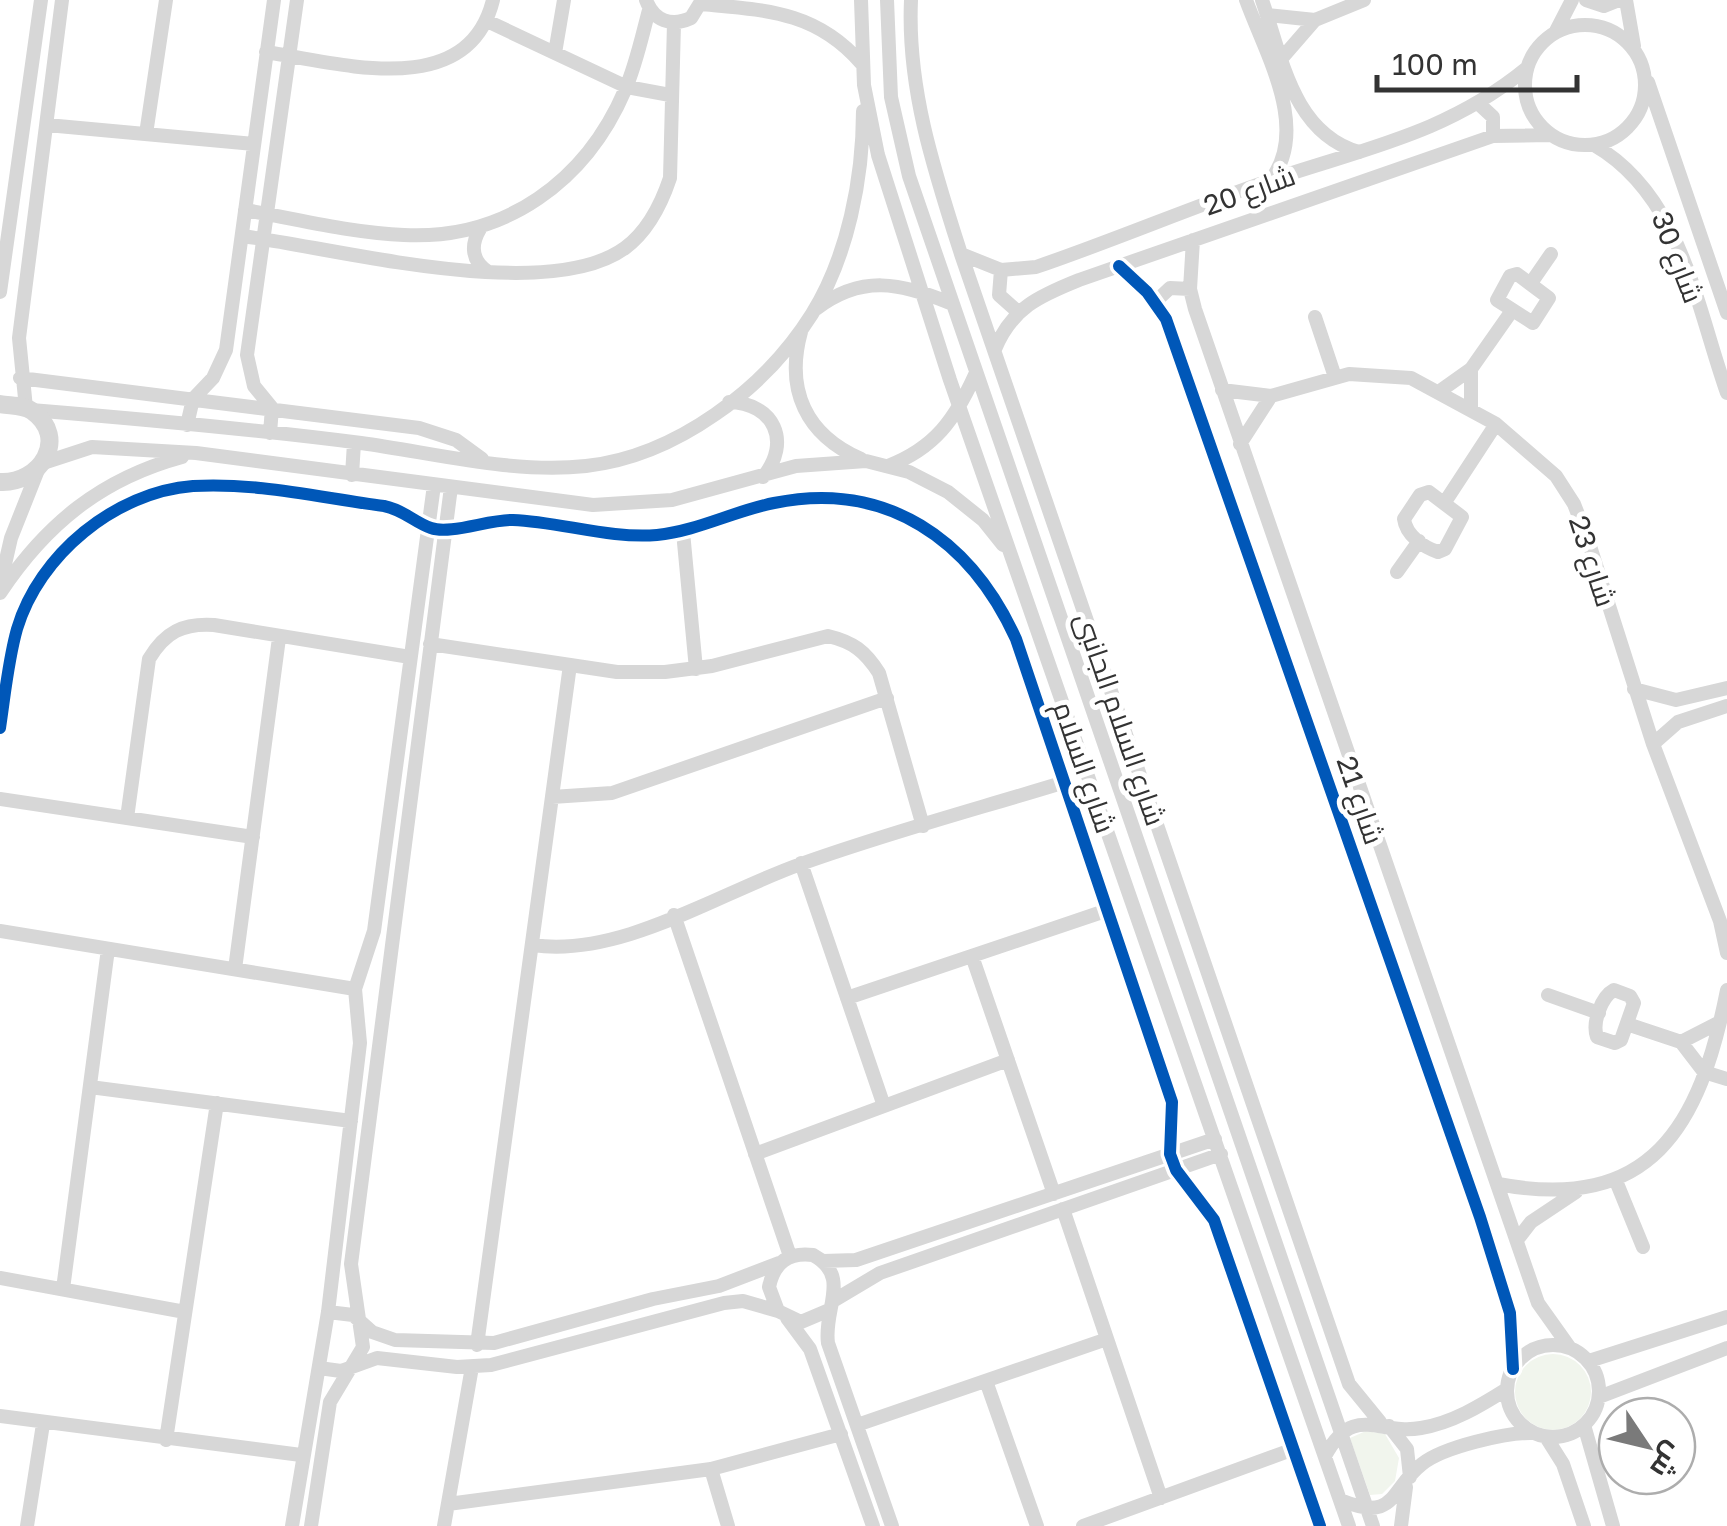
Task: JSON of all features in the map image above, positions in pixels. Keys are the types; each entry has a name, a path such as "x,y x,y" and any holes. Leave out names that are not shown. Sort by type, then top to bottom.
{"street":[{"path":"0,292 7,194 41,0"},
{"path":"0,590 6,534 41,467 48,437 29,409 20,378 19,338 62,0"},
{"path":"146,134 166,0"},
{"path":"187,424 193,399 213,378 226,350 274,0"},
{"path":"270,433 272,408 254,386 247,355 297,0"},
{"path":"266,52 392,68 438,65 459,56 488,21 494,0"},
{"path":"555,53 564,0"},
{"name":"شارع السلام","path":"861,0 861,63 878,155 960,408 1349,1526"},
{"name":"شارع السلام","path":"887,0 886,57 898,137 950,303 1373,1526"},
{"name":"شارع السلام الجانبى","path":"910,0 910,54 918,110 961,254 1348,1384 1407,1449 1408,1482"},
{"path":"1246,0 1288,128 1283,158 1270,180"},
{"path":"1282,58 1314,20 1364,0"},
{"path":"1572,0 1554,33 1533,54 1527,68 1526,98 1531,112 1550,135 1564,142 1594,145 1622,133 1640,110 1645,80 1622,0 1604,6 1586,0"},
{"path":"674,23 690,18 702,2 801,16 834,36 861,63"},
{"path":"245,210 404,235 480,228 539,200 566,179 596,144 627,88 648,5 674,23"},
{"path":"1264,8 1314,20"},
{"path":"1264,8 1307,117 1331,140 1360,152"},
{"path":"488,21 627,88 670,95"},
{"path":"242,236 492,273 578,268 601,261 638,237 662,200 670,178 674,23"},
{"path":"1554,33 1568,27 1599,26 1626,40 1639,58"},
{"name":"شارع 30","path":"1639,58 1727,313"},
{"name":"شارع 20","path":"1001,270 1036,267 1270,180 1420,134 1479,104 1527,68"},
{"path":"0,404 354,442 535,467 604,462 638,454 686,432 729,402 814,311 853,202 864,85"},
{"path":"1479,104 1493,117 1492,136"},
{"path":"47,125 254,144"},
{"name":"شارع 20","path":"1017,311 1038,296 1119,266 1492,136 1550,135"},
{"name":"شارع 30","path":"1594,145 1633,171 1662,208 1727,393"},
{"path":"7,194 38,188"},
{"path":"480,228 474,238 476,260 492,273"},
{"path":"4,235 30,250"},
{"name":"شارع 21","path":"1193,240 1190,289 1303,630 1435,998 1538,1303 1570,1348"},
{"path":"961,254 1001,270 998,295 1017,311 995,349"},
{"path":"1531,283 1551,254"},
{"name":"شارع 21","path":"1119,266 1155,302 1172,335 1408,1008 1510,1313 1513,1368"},
{"path":"1514,274 1531,283 1547,294 1547,306 1533,323 1499,304 1498,293 1514,274"},
{"path":"814,311 848,288 866,284 886,283 950,303"},
{"path":"1155,302 1170,288 1190,289"},
{"path":"1440,391 1471,369 1511,312"},
{"path":"1315,317 1335,377"},
{"path":"802,327 793,360 794,376 796,393 810,424 835,448 948,492 983,520 1011,555"},
{"path":"1471,369 1471,408"},
{"name":"شارع 23","path":"1222,390 1270,396 1335,377 1380,373 1411,378 1496,424 1556,476 1574,504 1653,744 1720,921 1727,954"},
{"path":"888,466 930,444 960,408 976,375"},
{"path":"20,378 419,428 456,440 482,460"},
{"path":"1240,444 1270,396"},
{"path":"729,402 748,403 764,412 776,426 780,445 775,463 763,478"},
{"path":"1445,502 1496,424"},
{"path":"352,475 354,442"},
{"path":"0,482 24,480 41,467 92,447 196,453 553,501 632,504 763,478 796,466 866,460"},
{"path":"0,590 52,527 102,488 148,466 196,453"},
{"path":"292,1526 328,1312 351,1121 360,1044 355,989 374,930 434,485"},
{"path":"0,728 18,626 38,584 66,548 102,518 144,498 189,486 235,486 403,510 430,528 448,531 467,524 513,520 623,535 682,532 739,510 818,498 858,501 900,514 938,535 972,564 998,599 1016,639 1172,1102 1170,1154 1176,1170 1214,1220 1320,1526"},
{"path":"311,1526 330,1402 363,1347 351,1264 451,488"},
{"path":"1429,492 1462,517 1453,536 1438,552 1418,541 1407,531 1404,519 1420,495 1429,492"},
{"path":"682,532 696,669"},
{"path":"1397,572 1418,541"},
{"path":"127,818 149,658 160,642 176,630 195,624 427,666"},
{"path":"1279,638 1303,630"},
{"path":"413,632 431,639 617,672 696,669 828,636 849,641 867,654 886,698 924,826"},
{"path":"235,969 279,638"},
{"path":"476,1345 570,665"},
{"path":"1634,689 1676,700 1727,688"},
{"path":"552,798 612,793 886,698"},
{"path":"1653,744 1678,722 1727,706"},
{"path":"533,945 556,948 602,944 802,863 1065,782"},
{"path":"0,799 253,837"},
{"path":"802,863 884,1106"},
{"path":"848,998 1108,910"},
{"path":"674,914 755,1154 785,1260 768,1287 782,1315 810,1349 874,1526"},
{"path":"0,931 355,989"},
{"path":"63,1289 108,948"},
{"path":"972,956 1054,1194"},
{"path":"363,962 388,967"},
{"path":"1516,1240 1531,1222 1576,1192 1616,1180 1652,1158 1670,1137 1704,1072 1727,990"},
{"path":"1609,992 1626,994 1634,1004 1627,1024 1621,1040 1597,1037 1594,1028 1609,992"},
{"path":"1548,995 1600,1013"},
{"path":"1408,1008 1435,998"},
{"path":"356,1006 384,1008"},
{"path":"1681,1042 1721,1021"},
{"path":"1627,1024 1681,1042 1704,1072 1727,1079"},
{"path":"755,1154 1008,1060"},
{"path":"90,1087 351,1121"},
{"path":"166,1440 217,1104"},
{"path":"328,1312 340,1312 394,1340 476,1345 512,1340 652,1298 719,1286 785,1260 813,1256 823,1261 856,1260 1215,1139"},
{"path":"319,1368 351,1368 377,1358 472,1367 724,1303 761,1304 801,1322 880,1274 1220,1154"},
{"path":"1616,1180 1643,1247"},
{"path":"1498,1184 1576,1192"},
{"path":"1063,1209 1161,1498"},
{"path":"823,1261 836,1287 830,1306 828,1342 892,1526"},
{"path":"0,1278 185,1312"},
{"path":"1589,1361 1727,1317"},
{"path":"1305,1330 1328,1322"},
{"path":"857,1425 1107,1339"},
{"path":"1584,1526 1563,1464 1541,1435 1517,1420 1507,1389 1513,1368 1531,1350 1544,1346 1570,1348 1589,1361 1599,1396"},
{"path":"1602,1396 1727,1348"},
{"path":"444,1526 472,1367"},
{"path":"986,1381 1037,1526"},
{"path":"1324,1456 1342,1433 1360,1424 1427,1428 1468,1412 1507,1389"},
{"path":"1340,1500 1367,1508 1388,1502 1430,1458 1492,1438 1570,1434 1584,1425 1597,1401"},
{"path":"0,1416 301,1455"},
{"path":"27,1526 43,1424"},
{"path":"1584,1425 1613,1526"},
{"path":"448,1504 711,1469 841,1434"},
{"path":"1084,1526 1294,1449"},
{"path":"711,1469 728,1526"},
{"path":"1401,1526 1408,1482"}],"shaded area":[{"path":"1553,1354 1580,1365 1591,1392 1580,1419 1553,1430 1526,1419 1515,1392 1526,1365"},
{"path":"1366,1431 1385,1434 1399,1458 1395,1481 1382,1494 1370,1495 1350,1438"}],"cycle path":[{"path":"1119,266 1147,292 1166,319 1480,1217 1510,1313 1513,1369"},
{"path":"0,728 17,629 43,576 84,532 109,514 164,491 217,485 289,492 384,506 439,530 513,520 621,535 657,535 774,503 815,498 853,501 888,510 920,525 949,546 975,573 1016,639 1172,1102 1170,1154 1176,1170 1214,1220 1320,1526"}]}
